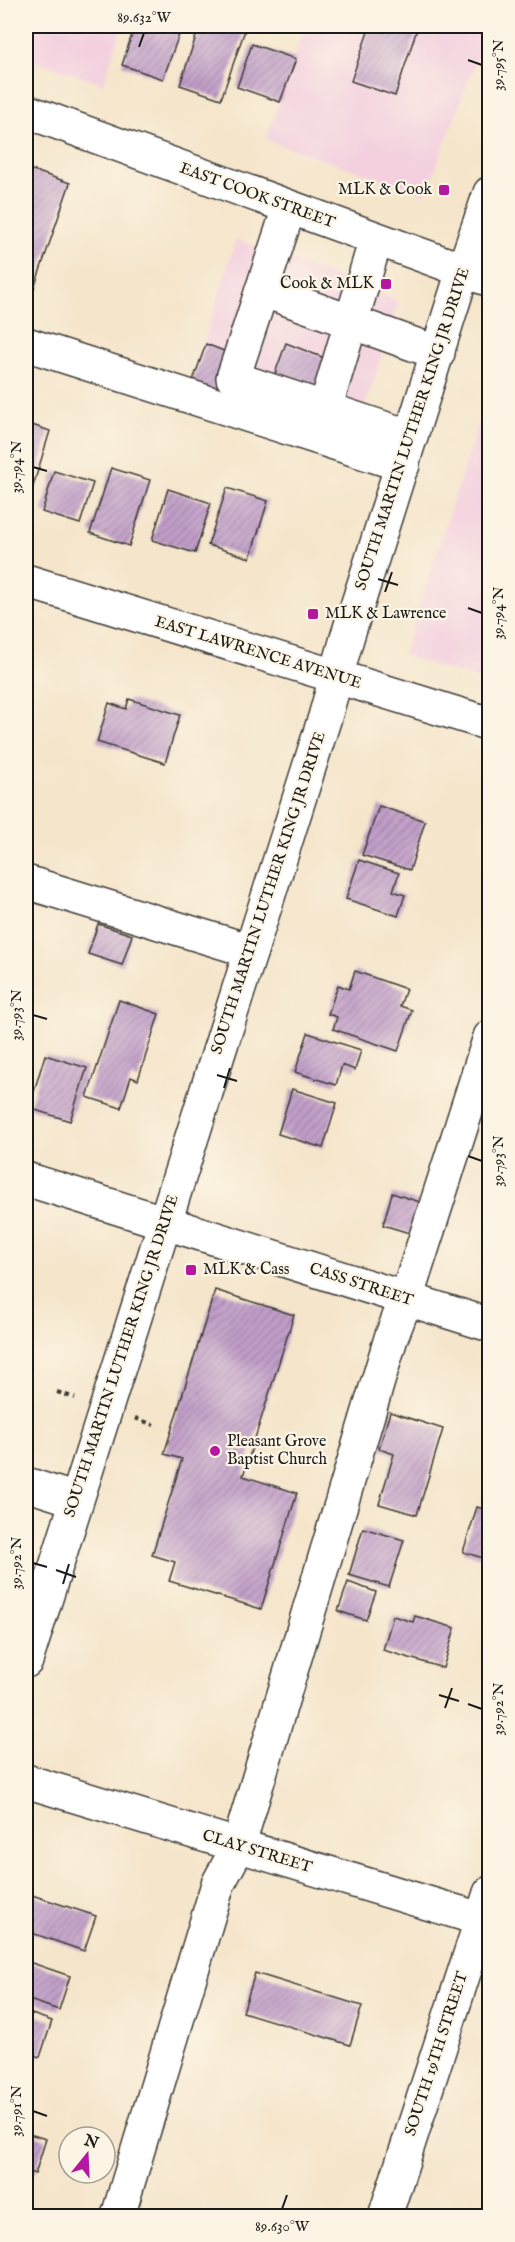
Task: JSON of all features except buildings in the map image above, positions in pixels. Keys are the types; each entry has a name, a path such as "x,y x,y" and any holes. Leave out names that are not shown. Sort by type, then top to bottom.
{"street":[{"name":"EAST COOK STREET","path":"26,111 476,275"},
{"name":"SOUTH MARTIN LUTHER KING JR DRIVE","path":"26,1661 438,353 476,275 489,193"},
{"path":"289,208 233,378 325,409 407,451"},
{"path":"325,409 376,239"},
{"path":"261,290 438,353"},
{"path":"26,344 407,451"},
{"name":"EAST LAWRENCE AVENUE","path":"26,581 489,724"},
{"path":"26,882 251,951"},
{"path":"118,2217 218,1884 238,1847 391,1338 406,1299 489,1037"},
{"name":"CASS STREET","path":"26,1179 489,1326"},
{"path":"26,1484 76,1500"},
{"name":"CLAY STREET","path":"26,1781 238,1847 486,1911"},
{"name":"SOUTH 19TH STREET","path":"385,2217 486,1911"}],"path":[{"path":"57,1392 75,1398"},
{"path":"134,1418 154,1425"}],"shaded area":[{"path":"26,26 122,26 103,84 26,58"},
{"path":"305,26 489,26 426,194 266,140"},
{"path":"236,239 399,301 354,441 189,390"},
{"path":"489,392 490,683 403,655"}],"place":[{"name":"MLK & Cook","path":"444,190"},
{"name":"Cook & MLK","path":"386,284"},
{"name":"MLK & Lawrence","path":"313,614"},
{"name":"MLK & Cass","path":"191,1270"},
{"name":"Pleasant Grove Baptist Church","path":"215,1451"}]}
